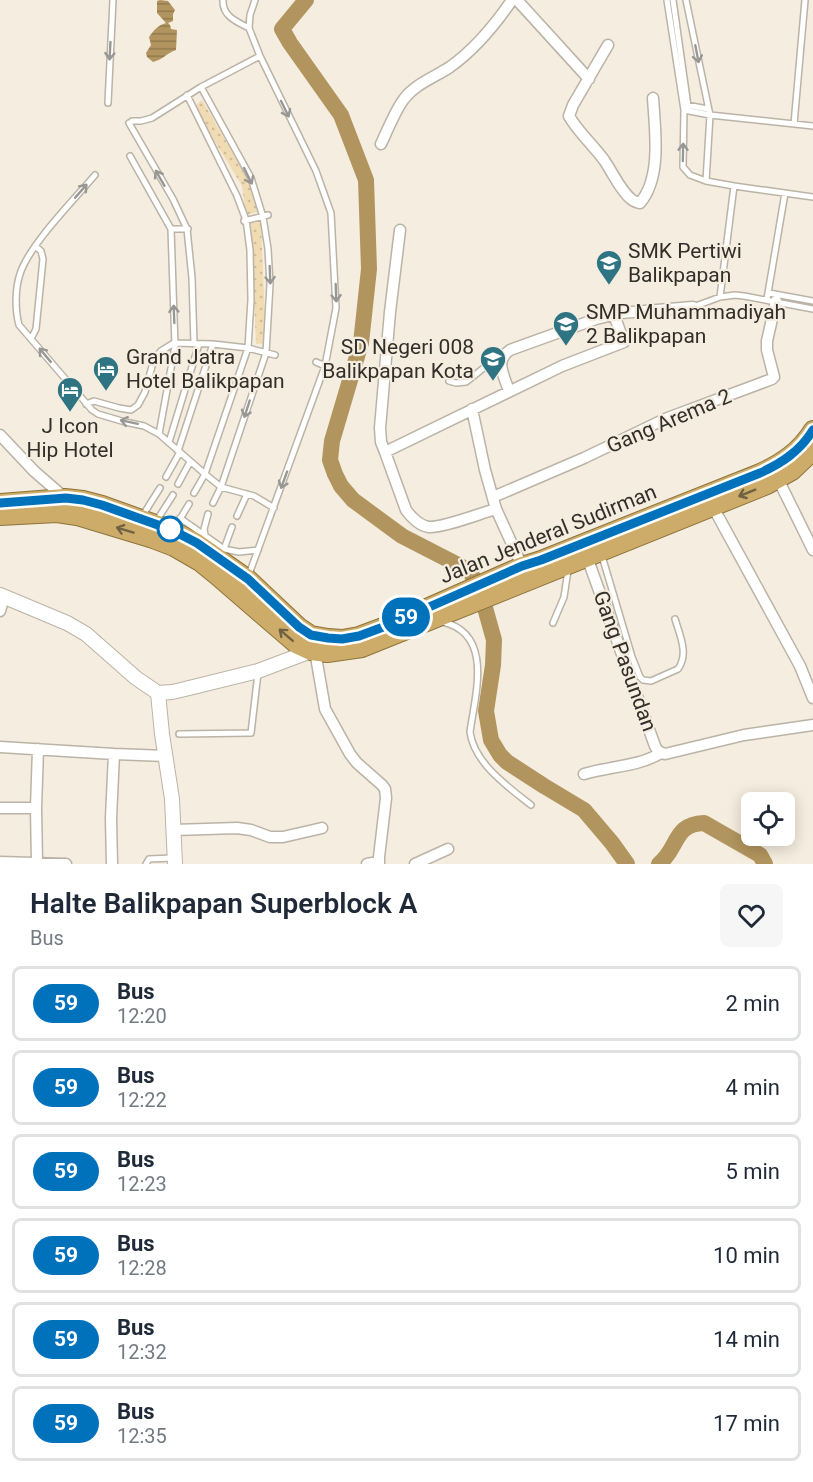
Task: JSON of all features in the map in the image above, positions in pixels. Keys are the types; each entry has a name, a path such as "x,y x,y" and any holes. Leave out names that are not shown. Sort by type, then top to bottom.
{"highway":[{"name":"Jalan Jenderal Sudirman","path":"504,583 522,566 760,473 798,450 813,430"},
{"name":"Jalan Jenderal Sudirman","path":"0,503 66,498 83,500 162,523 201,539 299,627 311,635 342,639 359,636 453,604 504,583 594,555 768,485 792,471 813,451"},
{"path":"0,516 57,513 77,516 174,547 207,567 296,644 313,651"},
{"name":"Jalan Jenderal Sudirman","path":"313,651 327,653 362,648 435,620 453,604"}],"street":[{"path":"381,144 404,98 467,53 486,35 512,0"},
{"path":"517,0 589,79"},
{"path":"609,45 571,110 570,117 604,159 625,192 637,203 643,199 654,173 653,98"},
{"path":"400,230 390,312 380,428 381,441 406,510 423,525 433,527 496,508"},
{"name":"Gang Arema 2","path":"493,497 584,459 665,419 772,379 774,377 767,350 771,298"},
{"path":"509,391 501,358 510,350 596,319 621,313 693,307"},
{"path":"385,452 562,366 624,342 614,315"},
{"path":"472,409 496,508 522,566"},
{"path":"0,435 34,471 66,498"},
{"path":"778,479 813,550"},
{"path":"713,507 800,666 813,698"},
{"name":"Gang Pasundan","path":"594,555 655,746 662,753 676,752 744,735 813,725"},
{"path":"0,611 2,596 67,623 87,634 136,678 158,693 182,690 258,671 313,651 325,710 350,754 385,789 379,863 367,864"},
{"path":"158,693 172,799 175,861"},
{"path":"0,747 166,756"},
{"path":"38,749 36,808 38,863"},
{"path":"584,774 635,765 662,753"},
{"path":"112,864 111,818 114,754"},
{"path":"0,808 36,808"},
{"path":"174,830 237,828 270,837 284,837 322,828"},
{"path":"415,864 448,849"},
{"path":"0,862 61,864"}],"lane":[{"path":"108,103 113,0"},
{"path":"223,0 222,5 230,18 249,28"},
{"path":"248,579 325,366 336,308 331,213 322,199 311,161 260,56 249,28 255,0"},
{"path":"667,0 685,107"},
{"path":"673,0 685,107 683,167 690,175 706,181 813,197"},
{"path":"686,0 709,112 706,181"},
{"path":"794,124 805,0"},
{"path":"169,442 197,344 188,229 131,124 152,118 187,95 260,56"},
{"path":"201,87 250,178 265,216 270,284 266,353 221,487 213,503"},
{"path":"187,95 237,196 245,220 249,236 251,300 248,348 205,474 194,493"},
{"path":"685,107 813,126"},
{"path":"130,156 171,229 174,343 159,434"},
{"path":"95,175 43,235 27,259 20,274 17,290 19,325 86,404 98,414 144,426 159,434 221,487 260,498 274,508"},
{"path":"720,297 734,186"},
{"path":"771,298 785,193"},
{"path":"245,220 265,216"},
{"path":"171,229 188,229"},
{"path":"31,339 36,329 43,259 41,251 35,246"},
{"path":"693,307 720,297 735,295 813,301"},
{"path":"771,298 813,309"},
{"path":"86,404 94,401 131,410 138,405 145,392 154,359 161,351 174,343 248,348 275,355"},
{"path":"166,477 179,452 213,344"},
{"path":"316,362 325,366"},
{"path":"449,381 466,382 485,367 491,364 501,364"},
{"path":"178,484 190,462"},
{"path":"160,488 162,523"},
{"path":"237,516 247,494"},
{"path":"162,523 173,495"},
{"path":"162,523 189,504"},
{"path":"208,514 201,539 209,539 224,549 239,552 258,550"},
{"path":"224,549 232,527"},
{"path":"594,555 632,657 643,680 651,681 681,667 683,646 675,620"},
{"path":"553,623 564,597 569,564"},
{"path":"435,620 458,628 472,643 476,652 478,669 470,732 471,742 476,752 498,778 531,806"},
{"path":"179,734 251,733 258,671"},
{"path":"146,864 147,860 151,859 175,861"}],"shaded area":[{"path":"157,1 168,1 175,10 173,21 168,23 171,29 177,30 176,50 153,62 146,53 151,45 149,37 156,28 166,23 157,13"},
{"path":"202,100 250,183 260,211 246,215 242,186 194,107"},
{"path":"261,222 266,343 256,344 251,223"}],"waterway":[{"path":"306,0 282,29 341,115 366,180 369,269 361,343 332,441 330,460 335,474 341,486 353,500 402,536 470,571 482,597 494,640 493,665 486,711 491,740 507,762 584,810 627,864"},
{"path":"659,864 681,832 694,824 704,823 760,855 765,864"}],"bus line":[{"name":"59","path":"0,503 66,498 83,500 172,530 197,543 248,579 299,627 311,635 342,639 359,636 386,626 522,566 760,473 798,450 813,430"}],"place":[{"name":"SMK Pertiwi Balikpapan","path":"609,286"},
{"name":"SMP Muhammadiyah 2 Balikpapan","path":"566,347"},
{"name":"SD Negeri 008 Balikpapan Kota","path":"493,382"},
{"name":"Grand Jatra Hotel Balikpapan","path":"106,392"},
{"name":"J Icon Hip Hotel","path":"70,413"}]}
